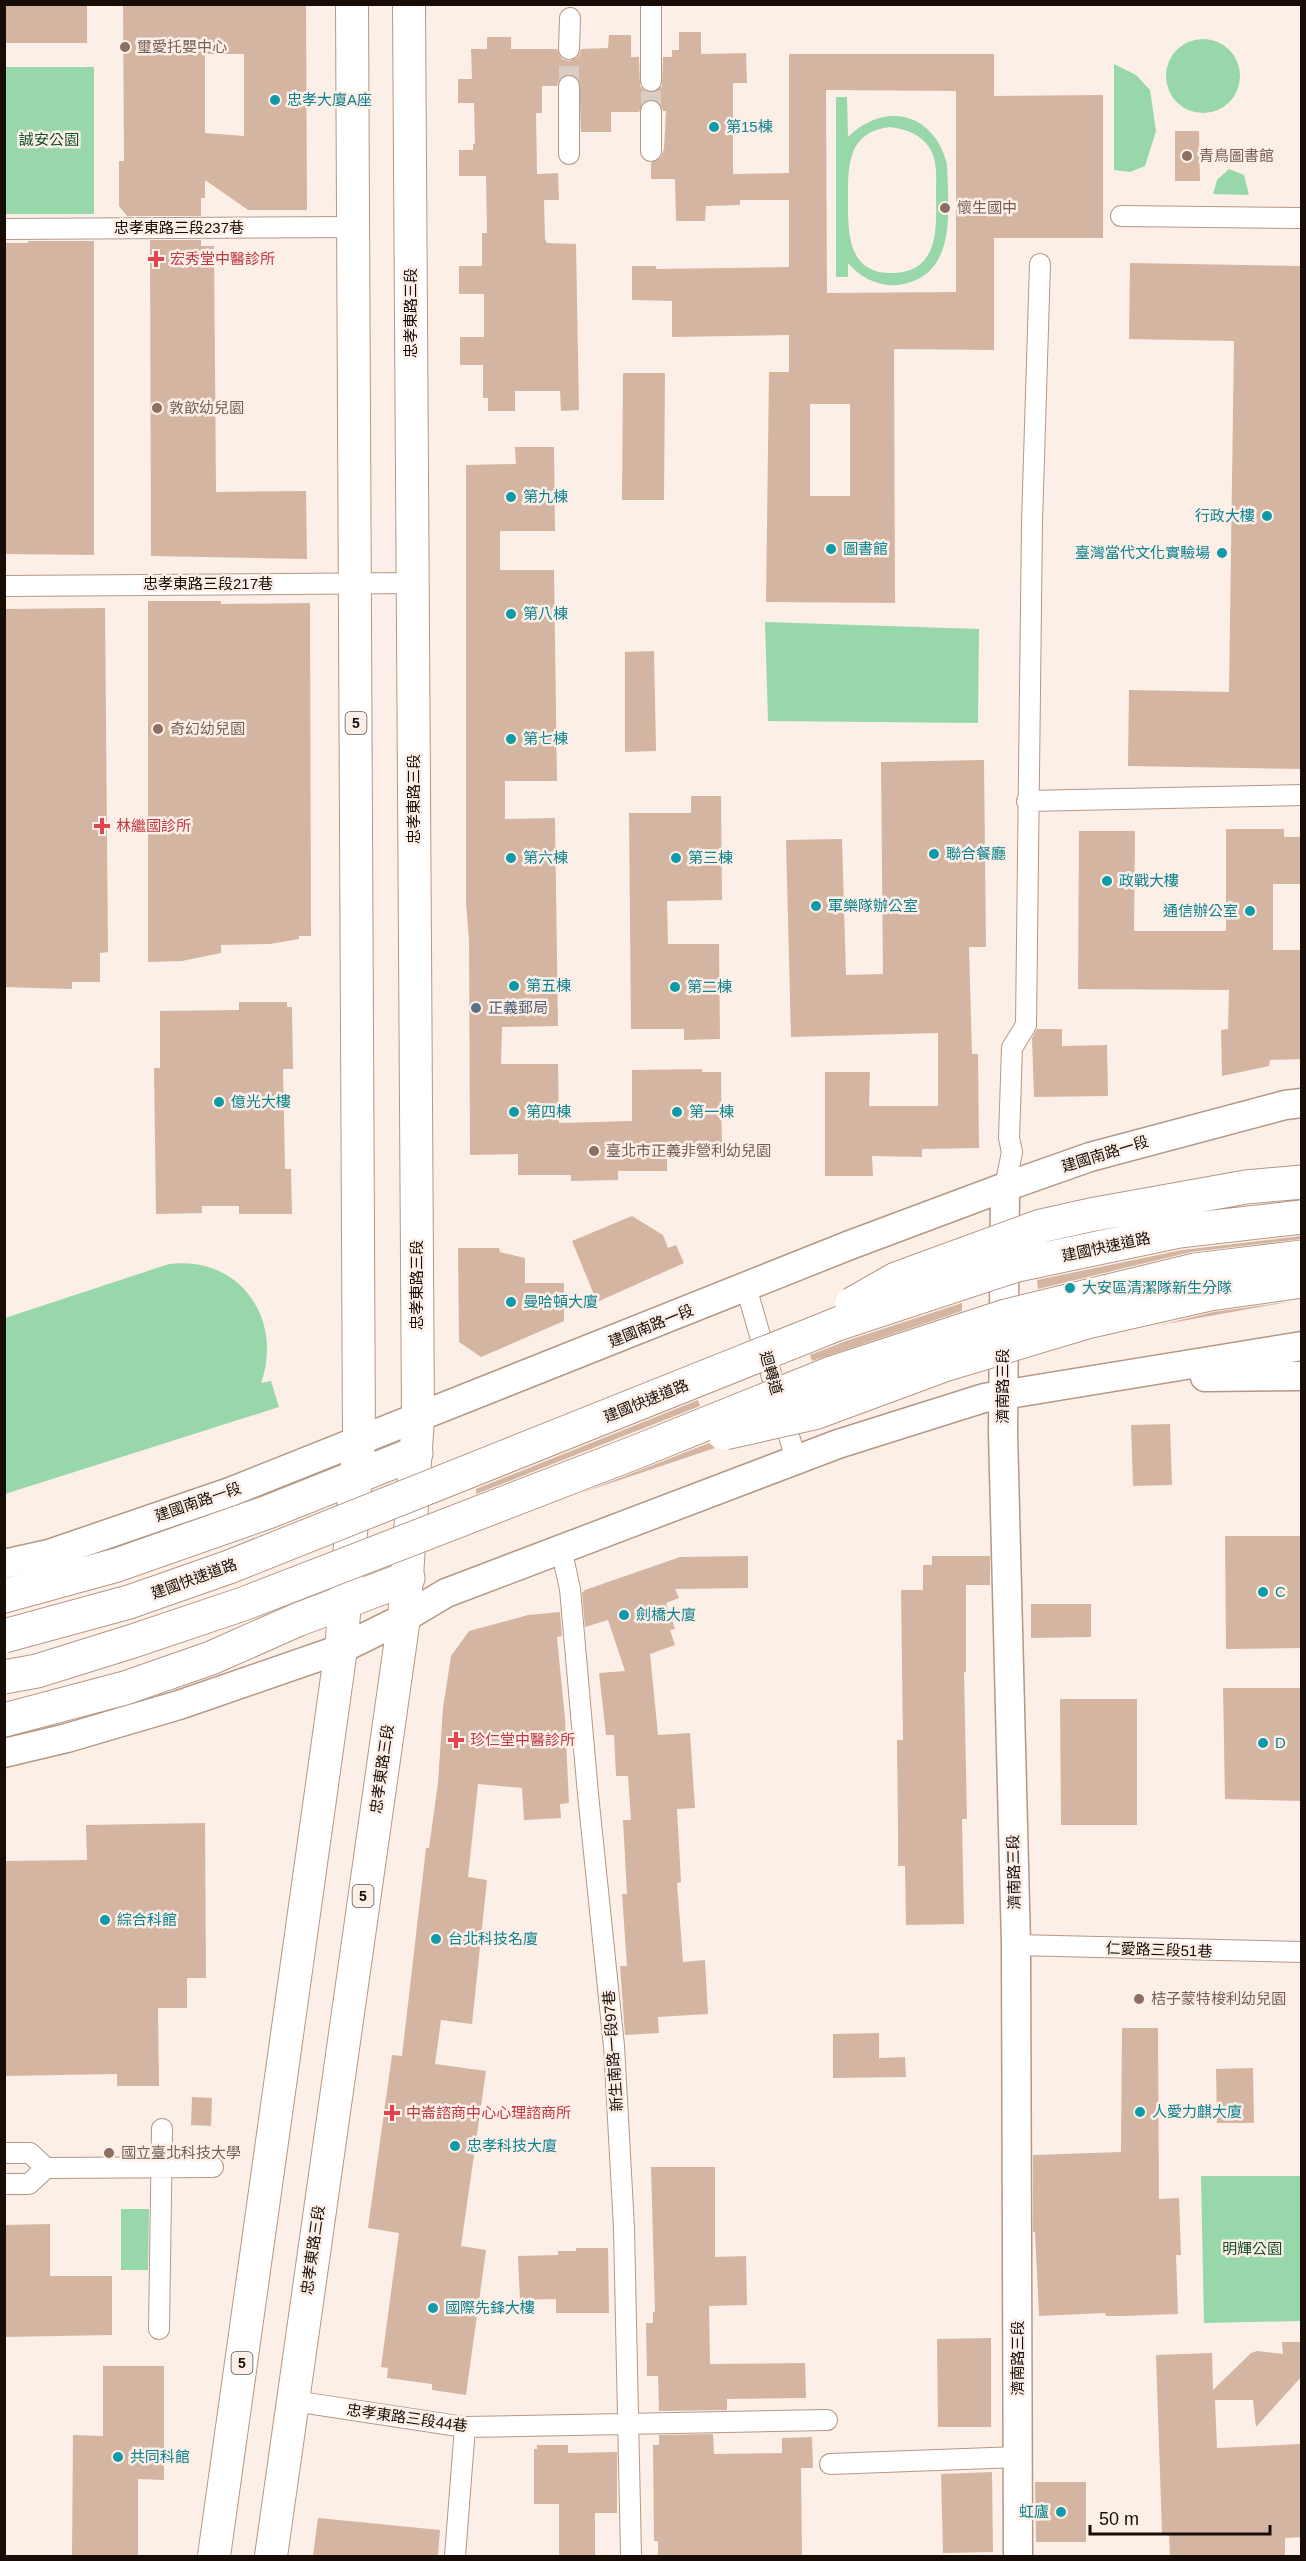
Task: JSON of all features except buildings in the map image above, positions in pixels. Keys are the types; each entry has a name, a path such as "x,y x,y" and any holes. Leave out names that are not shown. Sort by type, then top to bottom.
{"highway":[{"path":"767,1353 896,1279 1041,1226 1246,1187 1302,1182"},
{"name":"建國快速道路","path":"4,1636 129,1602 229,1567 840,1323 1017,1265 1179,1231 1302,1217"},
{"path":"4,1677 37,1671 243,1604 636,1452 829,1374 1006,1316 1195,1270 1302,1257"},
{"path":"636,1452 814,1413 944,1365 1088,1322 1210,1294 1302,1281"},
{"path":"4,1596 117,1565 268,1512 416,1453"},
{"path":"4,1720 124,1688 211,1658 346,1601 408,1578"}],"main road":[{"name":"5","path":"214,2556 341,1649 359,1442 352,4"},
{"name":"忠孝東路三段","path":"271,2556 404,1618 418,1419 408,4"}],"street":[{"path":"651,4 651,81"},
{"path":"569,49 570,18"},
{"path":"569,86 569,154"},
{"path":"651,111 651,151"},
{"path":"1121,216 1302,218"},
{"name":"忠孝東路三段237巷","path":"4,229 353,226"},
{"path":"1005,1187 1012,1152 1009,1138 1012,1048 1026,1025 1032,522 1040,264"},
{"name":"忠孝東路三段217巷","path":"4,586 412,583"},
{"path":"1027,801 1302,795"},
{"name":"建國南路一段","path":"4,1564 49,1554 219,1496 1005,1187 1090,1157 1285,1105 1302,1103"},
{"name":"濟南路三段","path":"1005,1187 1003,1394 1016,1945 1018,2556"},
{"name":"迴轉道","path":"746,1287 796,1460"},
{"path":"4,1753 67,1738 179,1705 341,1649 404,1618 446,1593 838,1444 1003,1394 1156,1372 1302,1346"},
{"path":"1156,1372 1199,1377 1302,1376"},
{"name":"新生南路一段97巷","path":"561,1548 570,1589 614,2046 624,2228 631,2556"},
{"name":"仁愛路三段51巷","path":"1016,1945 1302,1953"},
{"path":"159,2329 162,2130"},
{"path":"4,2153 30,2153 46,2168"},
{"path":"4,2184 29,2184 46,2168 213,2167"},
{"name":"忠孝東路三段44巷","path":"294,2401 465,2427 827,2420"},
{"path":"455,2556 465,2427"},
{"path":"830,2464 1018,2457"}],"green space":[{"path":"1196,39 1210,39 1224,45 1234,55 1240,69 1238,90 1224,107 1210,113 1196,113 1182,107 1172,97 1166,83 1166,69 1172,55 1182,45"},
{"path":"1114,64 1136,75 1150,90 1156,131 1145,166 1130,172 1114,170"},
{"name":"誠安公園","path":"4,67 94,67 94,214 5,214"},
{"path":"836,97 847,97 848,137 862,126 877,119 892,116 919,123 931,133 940,146 947,164 948,220 946,238 940,255 931,269 917,280 897,285 876,283 858,273 848,263 848,277 836,277","holes":["890,127 917,135 925,142 932,152 936,169 936,218 933,244 928,255 920,264 909,270 894,273 879,272 867,267 859,259 853,249 849,225 848,187 853,153 865,136 876,130"]},
{"path":"1229,169 1244,175 1249,195 1213,194 1217,180"},
{"path":"765,622 979,629 978,723 768,721"},
{"path":"169,1264 194,1264 216,1270 235,1281 250,1296 260,1315 266,1336 267,1359 261,1383 271,1381 279,1407 5,1494 5,1318"},
{"name":"明輝公園","path":"1201,2176 1301,2176 1301,2321 1204,2323"},
{"path":"121,2209 149,2209 148,2270 121,2270"}],"tunnel":[{"path":"569,49 569,86"},
{"path":"651,81 651,111"}],"place":[{"name":"璽愛托嬰中心","path":"125,47"},
{"name":"忠孝大廈A座","path":"275,100"},
{"name":"第15棟","path":"714,127"},
{"name":"青鳥圖書館","path":"1187,156"},
{"name":"懷生國中","path":"945,208"},
{"name":"宏秀堂中醫診所","path":"156,259"},
{"name":"敦歆幼兒園","path":"157,408"},
{"name":"第九棟","path":"511,497"},
{"name":"行政大樓","path":"1267,516"},
{"name":"圖書館","path":"831,549"},
{"name":"臺灣當代文化實驗場","path":"1222,553"},
{"name":"第八棟","path":"511,614"},
{"name":"奇幻幼兒園","path":"158,729"},
{"name":"第七棟","path":"511,739"},
{"name":"林繼國診所","path":"102,826"},
{"name":"聯合餐廳","path":"934,854"},
{"name":"第六棟","path":"511,858"},
{"name":"第三棟","path":"676,858"},
{"name":"政戰大樓","path":"1107,881"},
{"name":"軍樂隊辦公室","path":"816,906"},
{"name":"通信辦公室","path":"1250,911"},
{"name":"第五棟","path":"514,986"},
{"name":"第二棟","path":"675,987"},
{"name":"正義郵局","path":"476,1008"},
{"name":"億光大樓","path":"219,1102"},
{"name":"第四棟","path":"514,1112"},
{"name":"第一棟","path":"677,1112"},
{"name":"臺北市正義非營利幼兒園","path":"594,1151"},
{"name":"大安區清潔隊新生分隊","path":"1070,1288"},
{"name":"曼哈頓大廈","path":"511,1302"},
{"name":"C","path":"1263,1592"},
{"name":"劍橋大廈","path":"624,1615"},
{"name":"珍仁堂中醫診所","path":"456,1740"},
{"name":"D","path":"1263,1743"},
{"name":"綜合科館","path":"105,1920"},
{"name":"台北科技名廈","path":"436,1939"},
{"name":"桔子蒙特梭利幼兒園","path":"1139,1999"},
{"name":"人愛力麒大廈","path":"1140,2112"},
{"name":"中崙諮商中心心理諮商所","path":"392,2113"},
{"name":"忠孝科技大廈","path":"455,2146"},
{"name":"國立臺北科技大學","path":"109,2153"},
{"name":"國際先鋒大樓","path":"433,2308"},
{"name":"共同科館","path":"118,2457"},
{"name":"虹廬","path":"1061,2512"}]}
